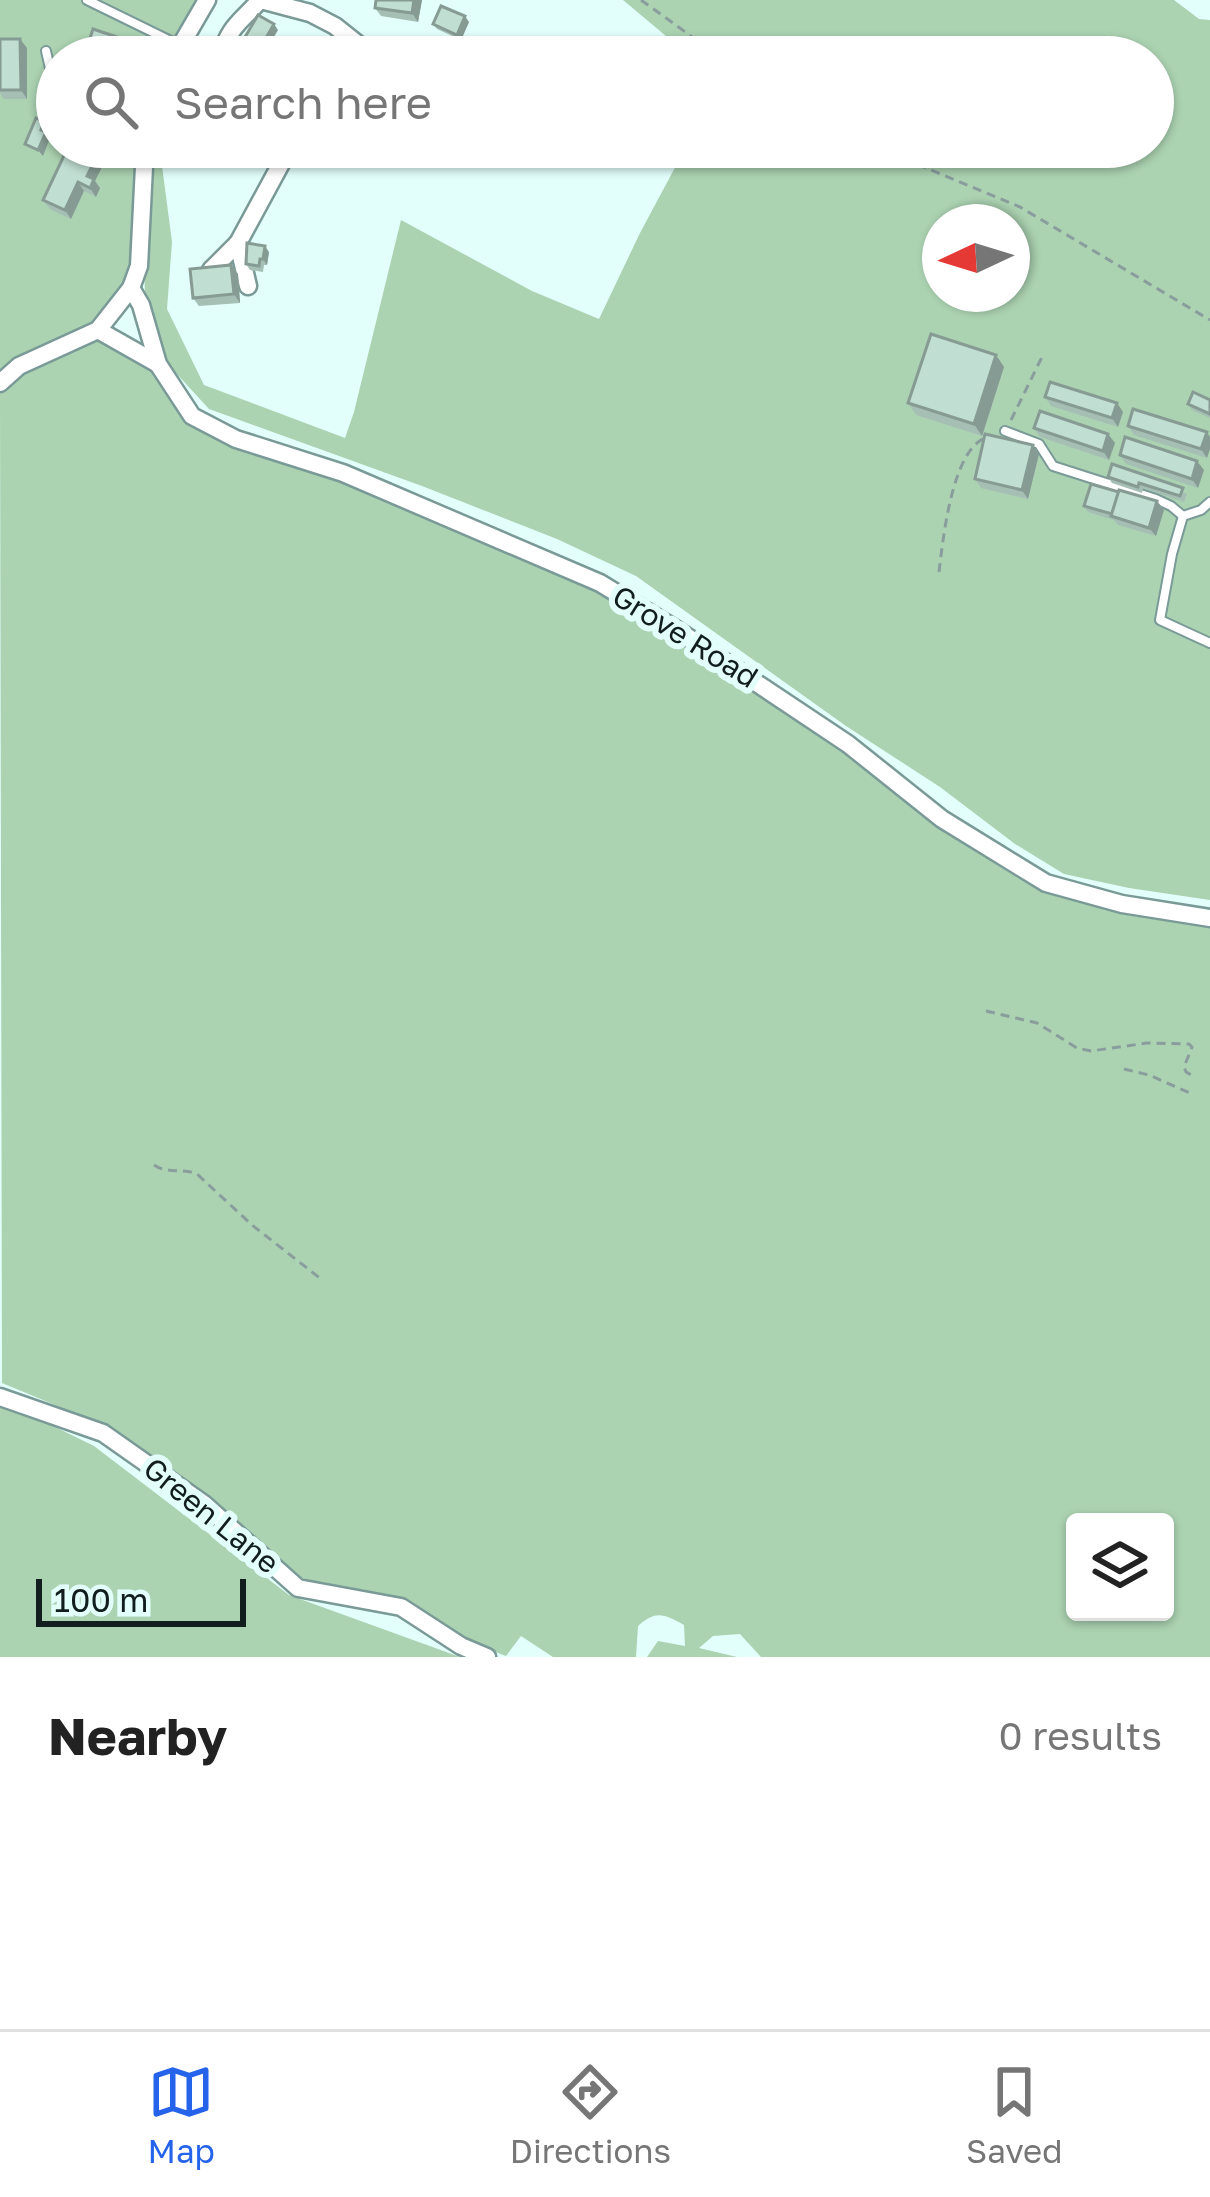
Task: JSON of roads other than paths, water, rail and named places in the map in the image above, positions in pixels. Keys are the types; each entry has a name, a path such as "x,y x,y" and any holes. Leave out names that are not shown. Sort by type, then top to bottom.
{"street":[{"path":"186,36 207,0"},
{"path":"227,36 261,0 310,13 335,26 341,36"},
{"path":"0,383 19,366 98,330 131,288 140,266 141,168"},
{"path":"212,270 238,243 279,168"},
{"path":"238,243 248,286"},
{"name":"Grove Road","path":"131,288 141,305 158,364 193,416 236,439 343,472 600,584 753,680 848,744 942,819 1046,883 1122,904 1210,918"},
{"name":"Grove Road","path":"98,330 158,364"},
{"name":"Green Lane","path":"0,1397 104,1433 204,1504 298,1588 401,1607 487,1657"}],"lane":[{"path":"87,0 151,36"},
{"path":"1005,431 1039,444 1053,466 1156,499 1183,516"},
{"path":"1183,516 1210,502"},
{"path":"1183,516 1160,620 1210,643"}]}
